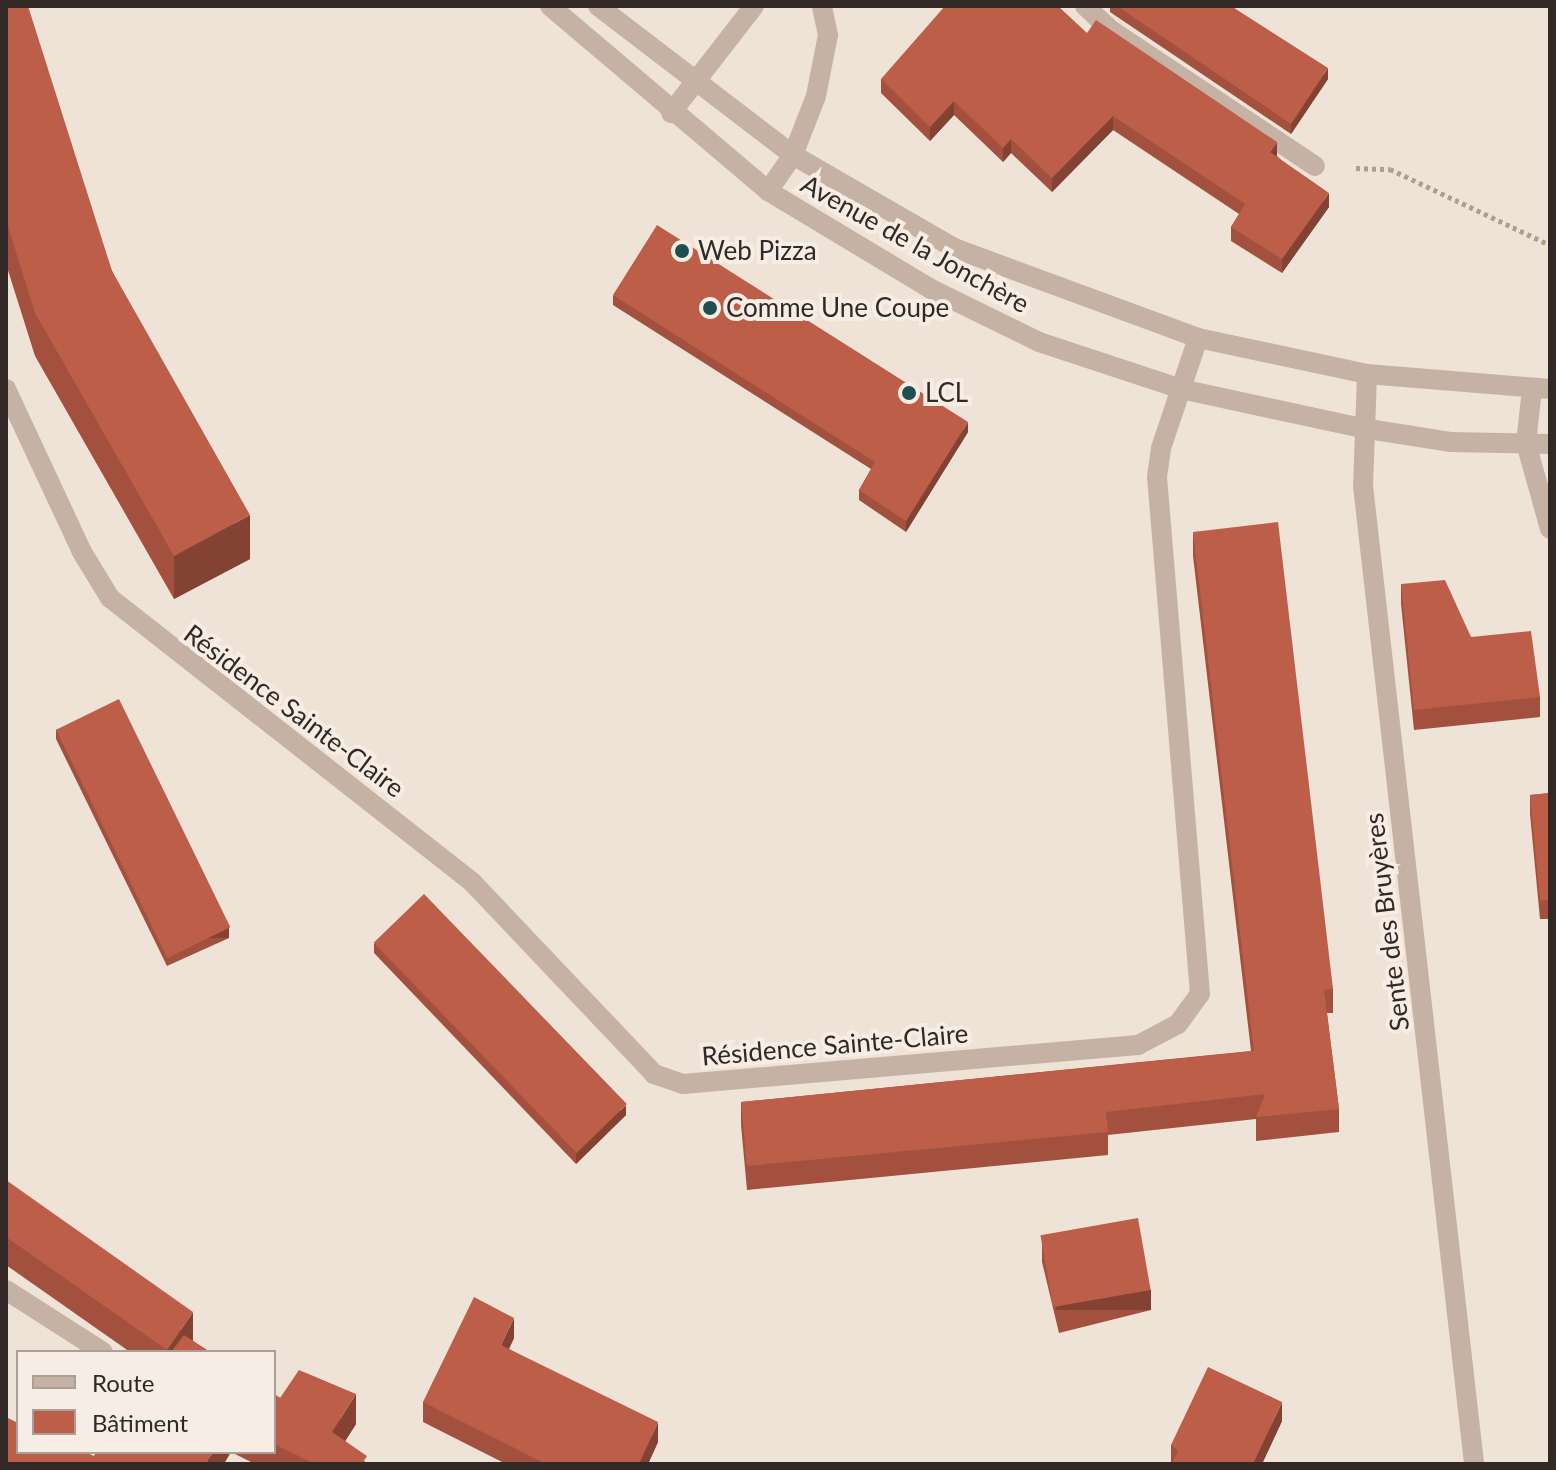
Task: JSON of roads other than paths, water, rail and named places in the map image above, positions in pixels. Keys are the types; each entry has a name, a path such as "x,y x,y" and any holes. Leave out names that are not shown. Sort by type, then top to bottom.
{"street":[{"name":"Avenue de la Jonchère","path":"550,6 671,113 768,191 931,289 1039,342 1181,389 1362,428 1450,442 1550,444"},
{"name":"Avenue de la Jonchère","path":"598,6 793,155 954,248 1198,338 1367,374 1541,389"},
{"path":"671,113 754,6"},
{"path":"768,191 793,155 816,96 828,35 822,6"},
{"path":"1085,6 1111,30 1315,166"},
{"name":"Résidence Sainte-Claire","path":"6,389 82,552 110,598 472,882 654,1074 683,1084 1138,1045 1178,1024 1200,994 1199,938 1157,477 1161,448 1198,338"},
{"name":"Sente des Bruyères","path":"1367,374 1362,428 1363,486 1474,1464"},
{"path":"1541,389 1526,443 1550,529"},
{"path":"6,1290 100,1350"}],"place":[{"name":"Web Pizza","path":"682,251"},
{"name":"Comme Une Coupe","path":"710,308"},
{"name":"LCL","path":"909,393"}]}
